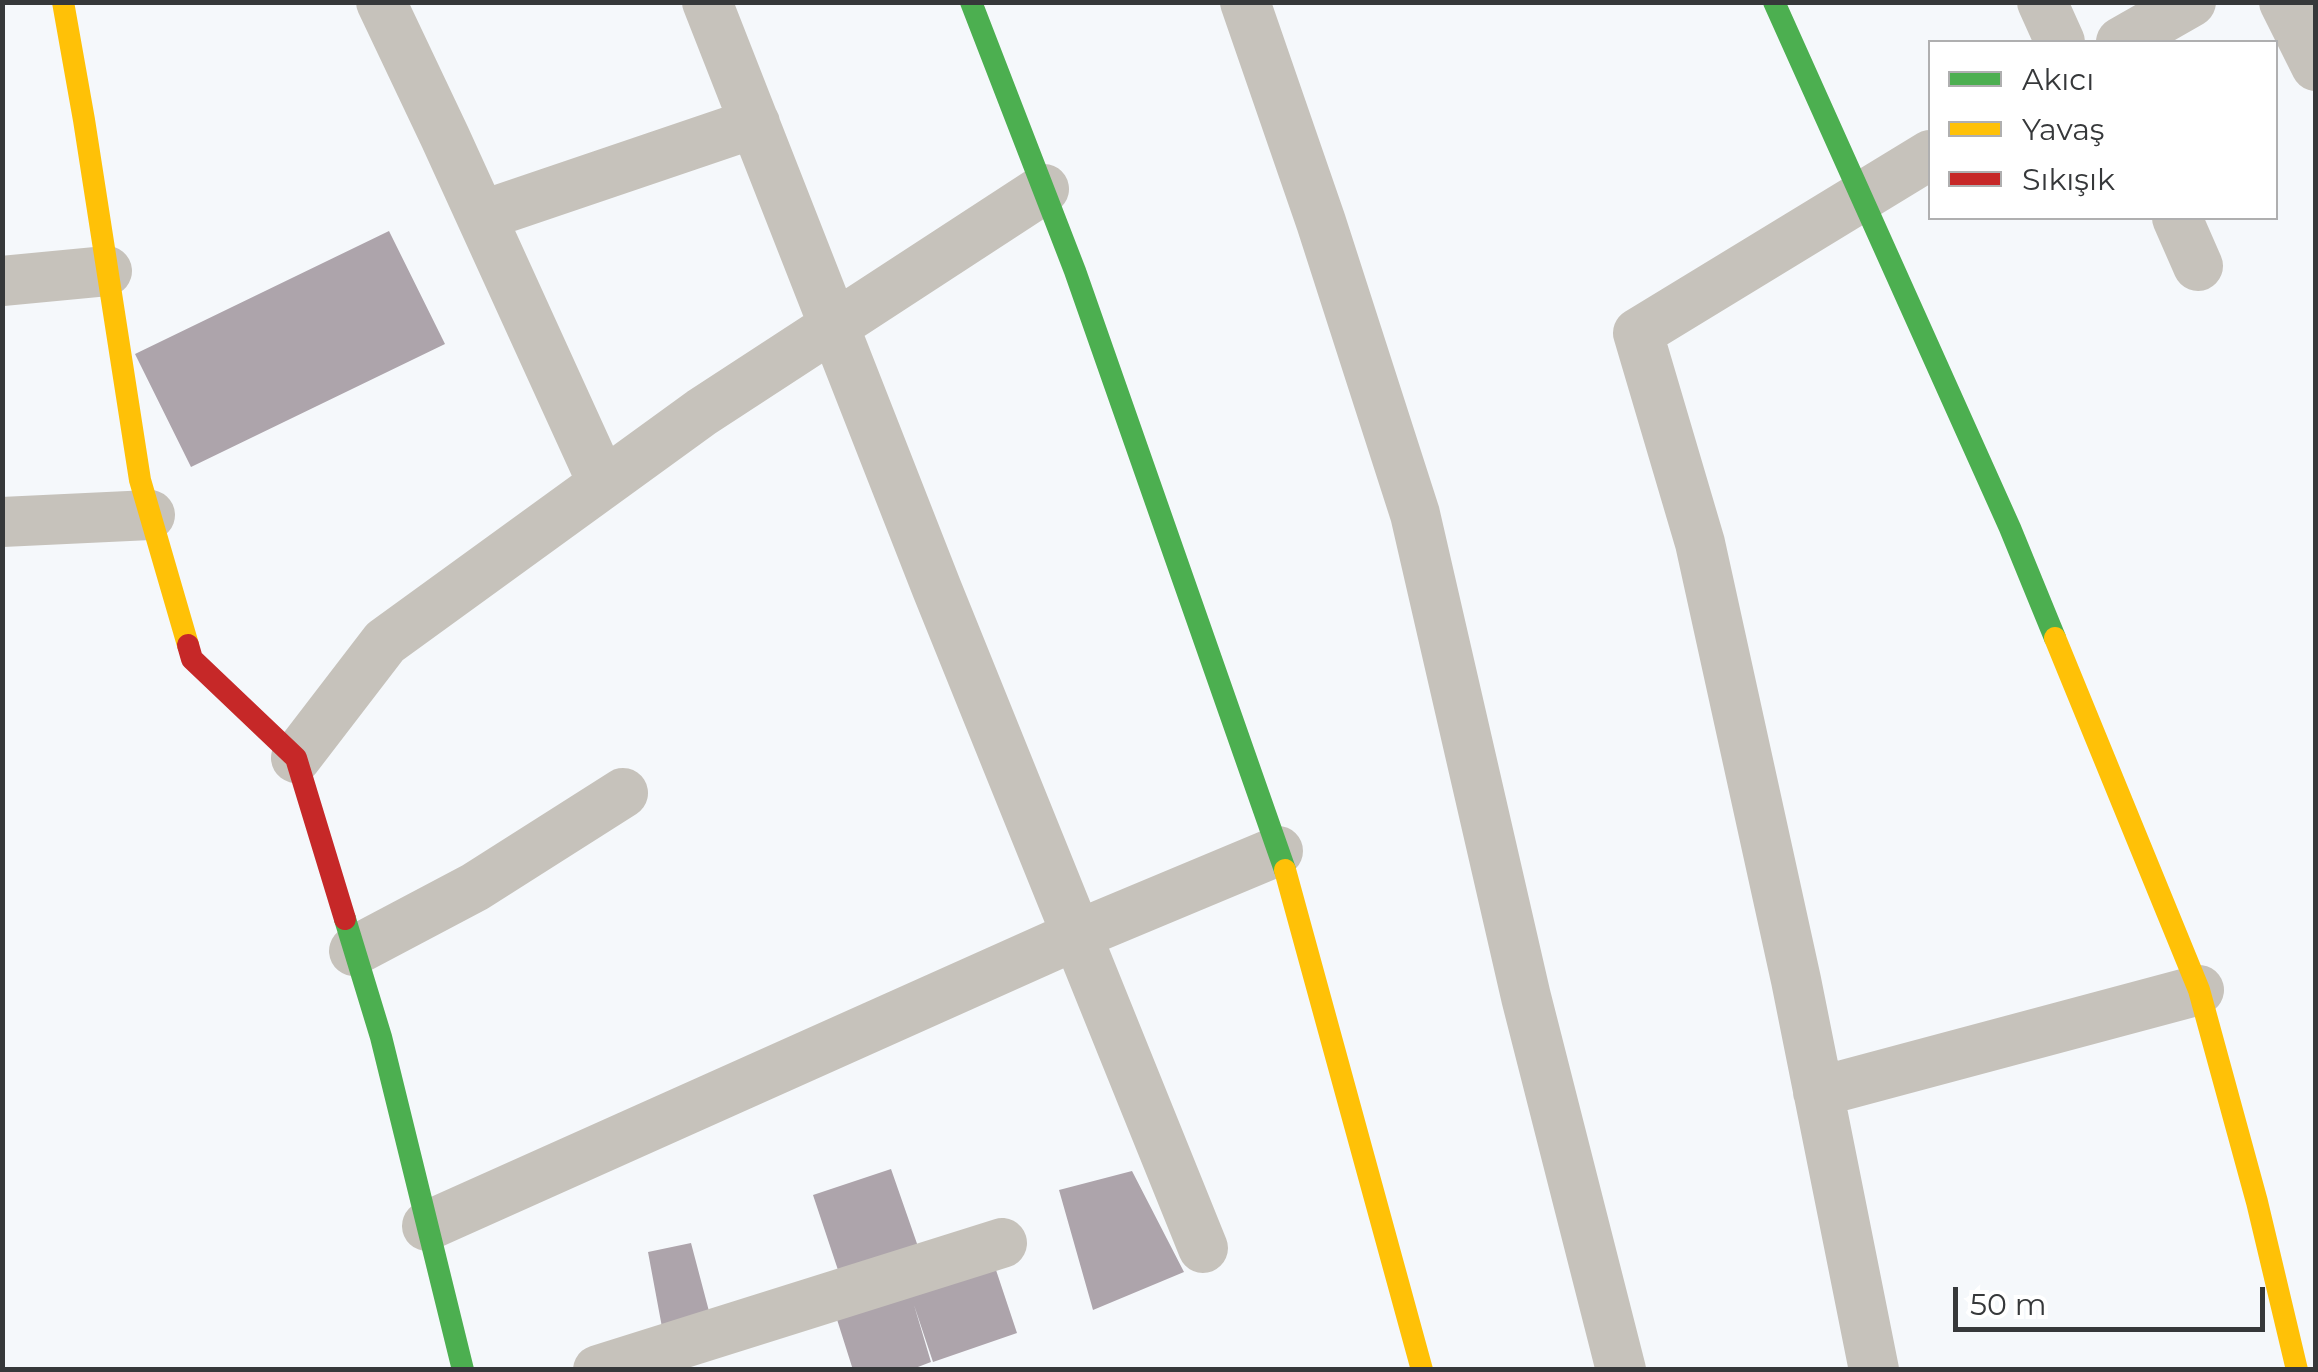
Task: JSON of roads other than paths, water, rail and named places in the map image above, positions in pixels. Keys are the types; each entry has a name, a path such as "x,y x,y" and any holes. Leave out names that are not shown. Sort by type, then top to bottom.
{"street":[{"path":"63,2 140,480 150,515 192,658 296,758 381,1038 463,1370"},
{"path":"707,2 1203,1248"},
{"path":"972,2 1088,308 1293,893 1422,1370"},
{"path":"1246,2 1415,514 1526,996 1621,1370"},
{"path":"1774,2 2010,528 2198,990 2257,1202 2297,1370"},
{"path":"2042,2 2059,40"},
{"path":"2125,40 2191,2"},
{"path":"2284,2 2316,66"},
{"path":"390,5 603,484"},
{"path":"481,216 755,123"},
{"path":"1874,1370 1700,543 1638,334 1928,156"},
{"path":"296,758 385,642 702,412 1044,190"},
{"path":"2178,220 2198,266"},
{"path":"2,280 107,271"},
{"path":"2,522 150,515"},
{"path":"354,951 475,887 623,793"},
{"path":"428,1226 1077,935 1278,850"},
{"path":"1818,1092 2198,990"},
{"path":"598,1370 1002,1242"}]}
